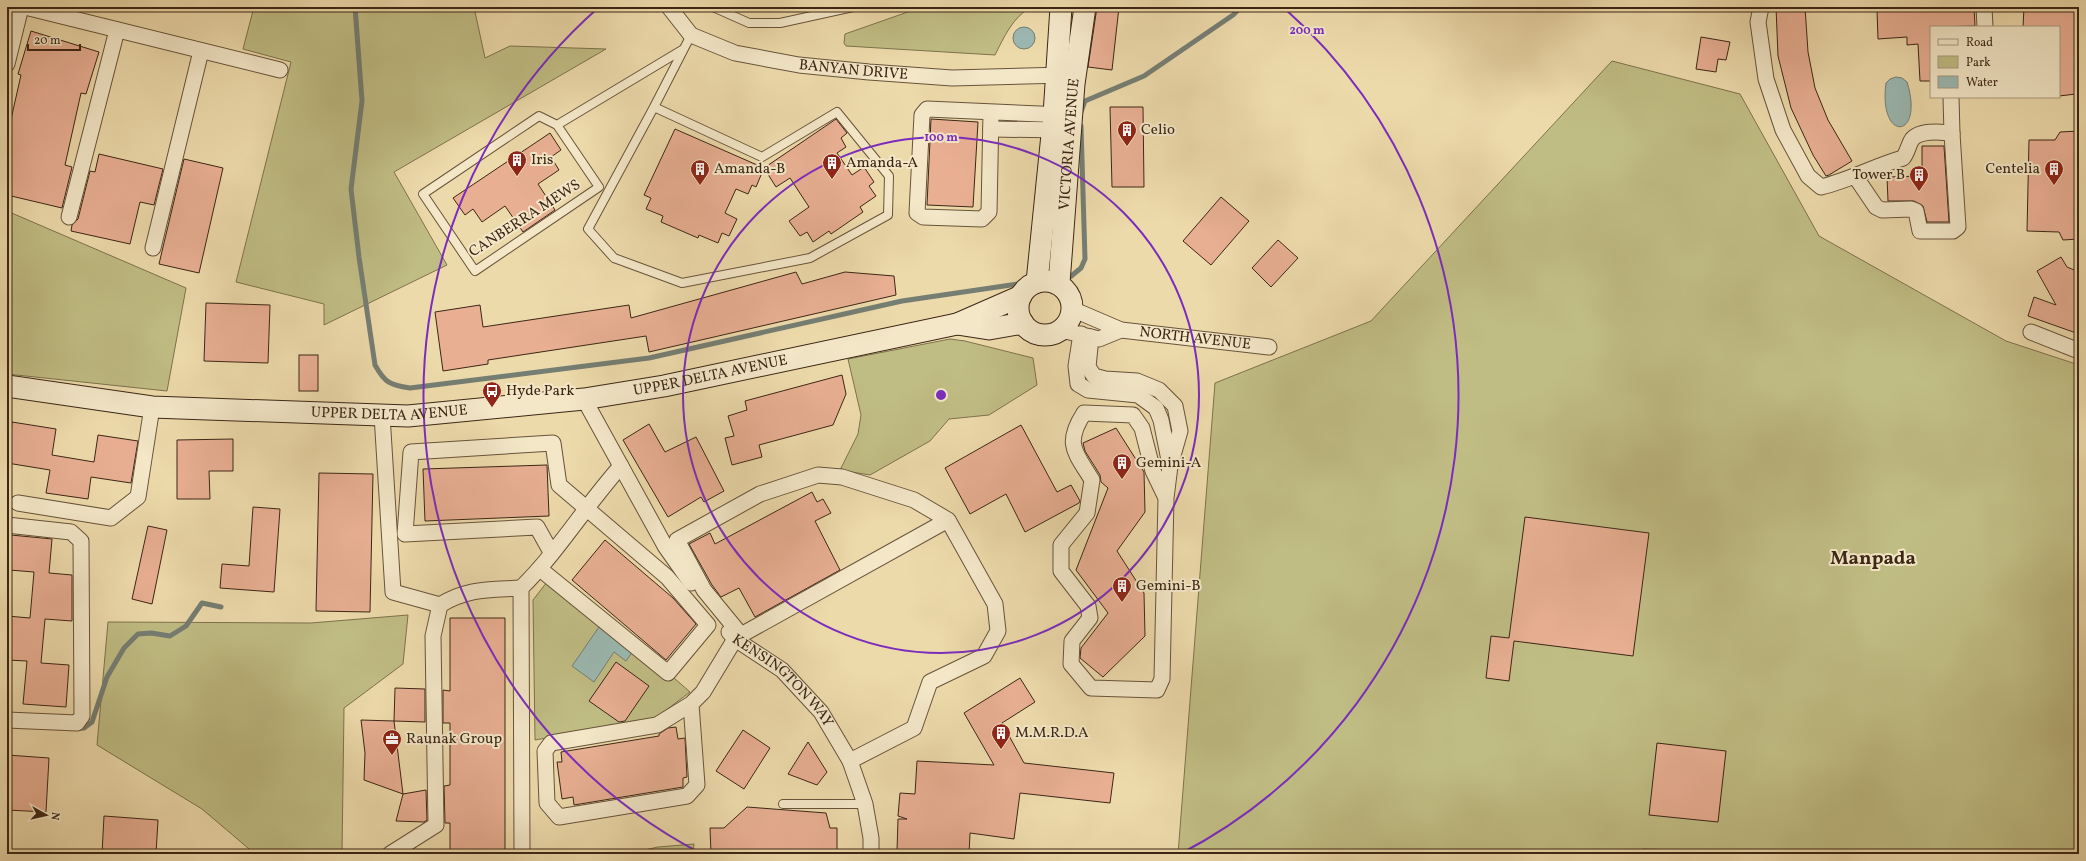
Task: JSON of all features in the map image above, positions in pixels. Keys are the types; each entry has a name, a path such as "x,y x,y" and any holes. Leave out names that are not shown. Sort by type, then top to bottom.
{"street":[{"path":"7,64 21,7"},
{"path":"25,7 280,70"},
{"name":"BANYAN DRIVE","path":"669,7 691,35 735,53 799,65 952,78 1066,75"},
{"name":"VICTORIA AVENUE","path":"1037,282 1055,193 1062,123 1066,75 1061,7"},
{"name":"VICTORIA AVENUE","path":"1066,75 1085,7"},
{"path":"1761,7 1758,22 1766,79 1783,130 1808,176 1822,187 1846,181 1882,164 1903,158 1911,140 1918,134 1945,132 1952,134"},
{"path":"1984,7 1985,26"},
{"path":"69,217 117,30"},
{"path":"153,248 201,51"},
{"path":"1855,176 1876,207 1882,210 1916,210 1920,231 1954,231 1958,227 1951,98"},
{"path":"991,113 989,212 982,219 923,217 917,213 922,115 927,110 991,113 1062,123"},
{"path":"991,129 1062,123"},
{"name":"VICTORIA AVENUE","path":"1055,193 1059,283"},
{"path":"1045,281 1059,283 1070,296 1072,309 1070,319 1061,330 1054,333 1040,335 1027,328 1022,323 1018,310 1020,296 1025,290 1037,282 1045,281"},
{"name":"UPPER DELTA AVENUE","path":"7,386 152,407 408,416 584,399 664,386 957,324 1020,296"},
{"path":"1072,309 1121,330"},
{"name":"UPPER DELTA AVENUE","path":"957,324 989,329 1022,323"},
{"path":"1061,330 1099,339 1121,330"},
{"name":"NORTH AVENUE","path":"1121,330 1268,347"},
{"path":"2031,332 2079,351"},
{"path":"1086,336 1088,367 1100,384 1138,395 1156,408 1161,420 1170,466 1166,498 1162,679 1157,690 1091,688 1071,664 1072,641 1090,618 1088,606 1061,571 1061,545 1086,513 1092,480 1073,449 1076,426 1084,412 1133,415 1142,428 1153,471 1166,498"},
{"path":"1086,336 1076,366 1077,391 1088,390 1100,384"},
{"name":"KENSINGTON WAY","path":"584,399 666,546 712,614 735,638 782,670 821,712 850,760 864,804 871,838 871,854"},
{"path":"18,503 111,518 138,497 152,407"},
{"path":"382,415 393,592 440,605 456,596 473,591 521,588 540,569 551,552 621,466"},
{"path":"540,569 668,673 708,625 667,577 559,484 553,443 412,452 405,534 537,527 551,552"},
{"path":"850,760 914,728 930,682 984,656 998,631 995,604 948,520 914,500 842,477 818,475 760,494 677,540 704,590 740,635 948,520"},
{"path":"7,525 71,532 81,540 83,671 82,716 77,723 7,720"},
{"path":"521,588 522,854"},
{"path":"390,854 436,825 433,636 440,605"},
{"path":"691,704 697,785 687,796 559,817 547,803 545,751 551,743 656,725 691,704 703,692 735,638"}],"lane":[{"path":"713,7 749,23 780,23 823,10 853,7"},
{"path":"654,107 762,157 838,112 889,176 888,215 810,258 682,283 614,258 588,229 691,35"},
{"path":"557,125 683,50"},
{"name":"CANBERRA MEWS","path":"539,116 557,125 599,187 474,271 423,194 539,116"},
{"path":"783,804 864,804"}],"green space":[{"path":"254,7 474,7 485,58 510,46 606,49 394,172 447,265 324,325 324,304 236,282 291,62 243,49"},
{"path":"922,7 1031,7 1014,22 995,55 846,46 844,43 845,34"},
{"path":"1612,61 1740,94 1819,236 2006,341 2079,365 2079,854 1856,854 1642,849 1641,854 1178,854 1215,383 1371,321"},
{"path":"7,211 186,288 167,391 7,374"},
{"path":"950,339 965,341 1033,358 1037,385 989,415 949,419 930,441 870,475 840,470 858,434 861,415 848,359"},
{"path":"554,573 690,692 653,720 535,740 533,600"},
{"path":"408,615 403,664 344,708 342,854 255,854 202,809 97,745 108,622 311,623"},
{"path":"694,844 693,854 626,854 658,847"}],"water":[{"path":"1024,27 1032,30 1035,38 1032,46 1024,49 1016,46 1013,38 1016,30"},
{"path":"1896,77 1902,78 1907,82 1911,101 1910,115 1906,124 1900,127 1894,124 1888,116 1885,103 1886,83 1890,79"},
{"path":"599,627 633,651 626,661 614,652 594,682 572,666"}],"building":[{"path":"1097,7 1119,7 1112,70 1088,67"},
{"path":"1776,7 1805,7 1808,52 1815,88 1828,120 1852,161 1826,176 1813,155 1791,108 1778,56"},
{"path":"1905,7 1974,7 1975,26 1930,26 1930,81 1920,81 1918,44 1907,45 1907,37 1878,39 1877,10 1905,9"},
{"path":"2024,7 2079,7 2079,86 2076,94 2060,96 2060,26 2023,26"},
{"path":"31,31 99,52 86,94 81,93 65,165 72,167 62,208 7,195 7,137 21,75 18,74"},
{"path":"1701,37 1730,42 1726,60 1718,59 1716,72 1696,69"},
{"name":"Celio","path":"1110,107 1143,107 1144,187 1112,187"},
{"name":"Amanda-A","path":"836,119 847,133 841,138 846,147 837,153 852,175 864,167 874,182 869,186 876,196 860,207 863,212 831,234 829,231 813,242 807,232 800,236 789,221 809,207 790,178 776,187 764,168"},
{"path":"931,119 978,122 973,207 927,205"},
{"name":"Amanda-B","path":"675,129 764,168 756,187 752,185 748,194 736,189 725,213 737,219 729,236 722,233 718,243 699,235 698,238 661,222 663,216 646,209 651,198 644,195"},
{"name":"Centelia","path":"2079,131 2079,239 2063,240 2059,232 2027,231 2029,140 2055,140 2060,132"},
{"name":"Iris","path":"550,133 561,150 551,157 559,170 538,184 555,210 523,232 505,206 482,222 473,209 465,215 453,198"},
{"name":"Tower B","path":"1922,146 1944,146 1949,222 1927,222 1923,206 1914,201 1888,201 1887,177 1922,176"},
{"path":"99,154 163,169 154,205 140,202 130,244 71,231 72,225 78,219 90,171 95,172"},
{"path":"184,159 223,168 199,273 159,264"},
{"path":"1221,197 1249,221 1211,265 1183,241"},
{"path":"1278,240 1298,258 1271,287 1252,268"},
{"path":"2061,257 2067,267 2079,272 2079,334 2028,316 2034,297 2056,305 2037,271"},
{"path":"796,272 802,284 845,272 894,276 896,295 649,352 646,336 488,360 488,364 443,371 435,312 480,305 483,327 629,305 631,318"},
{"path":"206,303 270,305 268,363 204,361"},
{"path":"299,355 318,355 318,391 299,391"},
{"path":"842,375 846,394 833,425 759,445 762,457 732,465 725,438 734,436 728,416 747,410 745,401"},
{"path":"12,422 56,429 52,455 94,462 98,435 138,441 131,483 91,477 88,499 46,493 50,470 7,463"},
{"path":"649,424 665,452 696,437 724,491 704,502 701,497 668,517 623,440"},
{"path":"1021,425 1057,492 1071,485 1080,501 1079,503 1025,532 1006,494 970,514 945,468"},
{"path":"1116,428 1144,472 1145,512 1117,551 1144,593 1145,636 1103,677 1080,658 1081,648 1108,613 1076,570 1108,488 1101,482 1100,475 1085,451 1083,443"},
{"path":"233,439 233,471 209,471 210,499 177,499 177,440"},
{"path":"547,465 549,516 425,521 423,469"},
{"path":"319,473 373,474 370,612 316,611"},
{"path":"812,492 817,502 823,499 831,513 815,521 840,570 755,617 739,588 721,597 712,585 689,544 710,533 715,544"},
{"path":"253,507 280,509 274,592 220,588 222,564 249,566"},
{"path":"1525,517 1649,533 1633,656 1514,641 1509,681 1486,678 1491,636 1509,638"},
{"path":"148,526 167,530 152,604 132,599"},
{"path":"11,535 52,539 49,573 72,575 72,621 45,619 41,663 69,665 66,707 23,704 27,661 7,660 7,616 30,618 34,572 9,570"},
{"path":"605,540 673,598 696,624 666,660 572,580"},
{"path":"450,618 505,618 505,854 450,854 450,823 445,823 444,786 450,785 450,723 443,723 443,690 450,691"},
{"path":"616,662 649,686 625,721 619,722 589,701"},
{"path":"1020,678 1035,702 1002,723 1024,763 1114,773 1110,803 1020,793 1014,839 970,833 969,854 897,851 898,819 907,819 898,816 900,793 915,794 917,761 994,765 964,713"},
{"path":"395,688 425,689 425,722 394,721"},
{"path":"361,720 394,721 403,794 364,780 365,753"},
{"path":"676,727 678,739 685,738 687,777 683,778 683,787 574,805 573,797 562,799 557,762 562,762 561,752 659,736 659,734 668,728"},
{"path":"743,730 770,748 744,789 716,771"},
{"path":"808,742 827,772 817,785 788,774"},
{"path":"1657,743 1726,751 1718,822 1649,815"},
{"path":"7,755 49,758 46,812 7,810"},
{"path":"426,790 427,820 424,822 396,821 403,794"},
{"path":"747,807 826,813 830,828 837,828 837,852 711,853 710,828 724,828"},
{"path":"104,816 158,820 156,854 102,854"}],"waterway":[{"path":"355,7 362,101 351,189 359,257 375,365 382,376 393,384 410,388 649,358 902,301 1018,284"},
{"path":"1081,112 1085,101 1144,76 1233,15 1241,7"},
{"path":"1070,277 1081,268 1085,259 1081,126"},
{"path":"76,728 84,728 92,722 107,677 124,648 138,634 151,633 170,636 186,626 202,603 221,607"}],"place":[{"name":"Celio","path":"1127,147"},
{"name":"Iris","path":"517,177"},
{"name":"Amanda-A","path":"832,180"},
{"name":"Amanda-B","path":"700,186"},
{"name":"Centelia","path":"2054,186"},
{"name":"Tower B","path":"1919,192"},
{"name":"Hyde Park","path":"492,408"},
{"name":"Gemini-A","path":"1122,480"},
{"name":"Gemini-B","path":"1122,603"},
{"name":"M.M.R.D.A","path":"1001,750"},
{"name":"Raunak Group","path":"392,756"}],"district":[{"name":"Manpada","path":"1873,559"}]}
